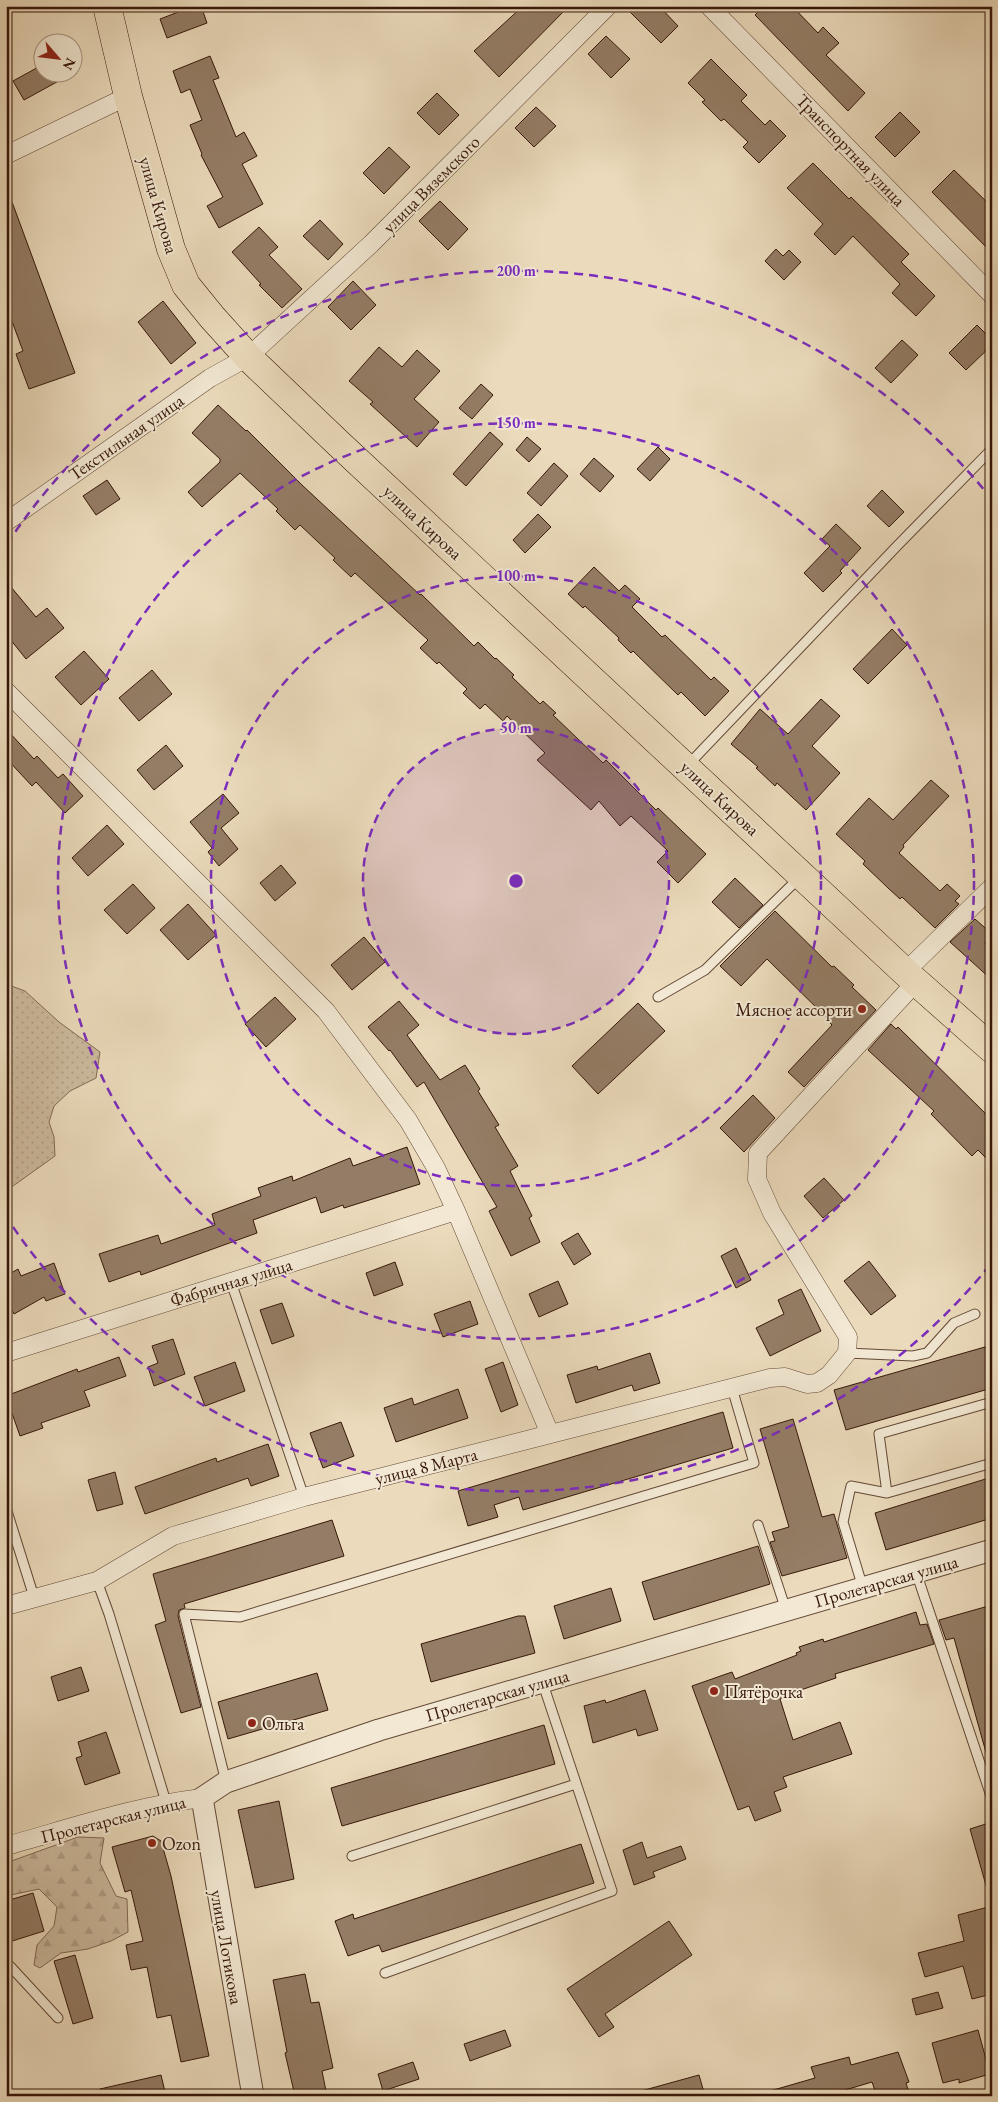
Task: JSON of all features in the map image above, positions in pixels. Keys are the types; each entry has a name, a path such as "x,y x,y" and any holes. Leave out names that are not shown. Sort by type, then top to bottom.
{"main road":[{"name":"улица Кирова","path":"107,6 128,96 171,249 186,285 212,317 248,357 338,443 911,977 992,1049"}],"street":[{"name":"улица Вяземского","path":"248,357 371,244 608,6"},
{"name":"Транспортная улица","path":"709,6 992,295"},
{"path":"6,155 128,96"},
{"name":"Текстильная улица","path":"6,522 210,378 248,357"},
{"path":"6,690 326,1011 408,1120 436,1168 456,1211 550,1434"},
{"path":"847,1353 848,1337 772,1213 757,1179 758,1153 992,887"},
{"name":"Фабричная улица","path":"6,1352 456,1211"},
{"name":"улица 8 Марта","path":"6,1606 34,1597 97,1582 173,1536 304,1497 770,1378 785,1377 807,1384 817,1383 829,1375 847,1353"},
{"name":"Пролетарская улица","path":"6,1846 166,1802 202,1798 226,1782 379,1730 542,1680 645,1653 992,1550"},
{"name":"улица Лотикова","path":"202,1798 253,2096"}],"lane":[{"path":"687,767 992,449"},
{"path":"658,997 705,970 802,875"},
{"path":"231,1282 304,1497"},
{"path":"847,1353 914,1356 927,1353 954,1323 976,1314"},
{"path":"226,1782 184,1614 240,1617 754,1463 732,1388"},
{"path":"887,1493 879,1434 992,1402"},
{"path":"863,1588 843,1522 851,1486 887,1493 992,1463"},
{"path":"6,1508 34,1597"},
{"path":"758,1525 786,1611"},
{"path":"916,1572 992,1799"},
{"path":"97,1582 109,1614 166,1802"},
{"path":"385,1973 612,1891 542,1680"},
{"path":"352,1856 576,1784"},
{"path":"6,1966 9,1965 58,2018"}],"green space":[{"path":"6,984 25,991 59,1022 100,1052 96,1078 70,1091 54,1106 49,1122 54,1137 55,1156 6,1191"},
{"path":"78,1837 104,1838 100,1863 116,1896 127,1899 128,1932 111,1941 88,1949 61,1953 40,1968 34,1965 37,1945 54,1926 57,1907 39,1889 6,1896 6,1863"}],"building":[{"path":"194,6 201,6 207,23 167,38 160,19"},
{"path":"523,6 569,6 499,77 474,51"},
{"path":"624,6 659,6 678,26 661,43"},
{"path":"764,6 792,6 818,33 823,27 839,43 826,55 865,93 848,111 755,15"},
{"path":"606,36 630,59 611,78 588,54"},
{"path":"210,56 219,78 213,80 236,137 244,132 257,156 242,164 263,204 219,228 207,206 223,197 201,155 190,125 202,120 190,89 181,93 173,71"},
{"path":"711,59 747,95 741,101 765,125 770,120 786,136 759,163 743,147 748,142 724,119 721,121 702,102 705,100 688,83"},
{"path":"32,71 32,82 57,82 24,100 13,81"},
{"path":"437,93 459,115 439,135 417,113"},
{"path":"536,107 556,126 534,147 515,128"},
{"path":"900,112 920,132 895,157 875,137"},
{"path":"389,147 410,167 384,194 363,173"},
{"path":"813,163 909,254 901,262 935,296 916,316 892,293 900,284 853,236 835,255 814,234 823,224 787,188"},
{"path":"954,170 992,207 992,253 932,192"},
{"path":"6,191 8,191 75,373 29,389 16,354 23,351 6,305"},
{"path":"440,201 468,229 448,250 419,221"},
{"path":"320,220 343,244 328,260 303,236"},
{"path":"259,227 278,247 269,255 302,289 282,308 259,285 261,284 232,252"},
{"path":"776,249 783,256 789,250 801,262 784,280 765,261"},
{"path":"353,281 376,305 351,330 328,307"},
{"path":"163,301 196,343 171,364 138,322"},
{"path":"977,325 992,340 992,345 966,370 949,353"},
{"path":"902,340 918,355 891,383 875,368"},
{"path":"379,347 402,367 417,350 440,371 414,399 439,422 417,447 370,404 373,402 349,381"},
{"path":"481,384 493,395 472,419 459,408"},
{"path":"218,405 247,430 302,485 421,594 474,646 478,642 496,658 514,675 512,677 540,704 543,701 556,713 553,715 603,763 606,760 656,810 658,808 706,854 678,883 657,862 668,851 631,816 620,826 599,801 591,810 537,760 545,753 507,716 503,721 485,704 480,709 463,693 467,689 439,662 437,664 420,648 428,640 355,573 351,577 333,560 335,558 300,525 295,530 276,511 278,509 240,473 202,507 188,492 220,462 220,459 192,433"},
{"path":"490,432 503,444 466,486 453,474"},
{"path":"527,437 541,449 529,462 516,450"},
{"path":"658,447 670,459 650,481 637,469"},
{"path":"594,458 614,476 600,492 580,474"},
{"path":"554,463 568,476 541,506 527,493"},
{"path":"107,480 120,499 96,515 83,496"},
{"path":"882,490 904,512 889,527 867,506"},
{"path":"538,514 551,527 525,553 513,540"},
{"path":"836,524 861,548 840,571 842,573 823,592 804,573 830,546 822,539"},
{"path":"594,567 619,591 625,585 640,599 632,607 662,637 665,635 711,680 714,677 729,691 705,716 681,692 678,695 633,651 631,653 618,640 619,638 585,606 583,608 568,594"},
{"path":"6,581 36,617 47,608 64,628 26,659 6,634"},
{"path":"892,629 907,645 868,684 853,669"},
{"path":"84,651 109,679 81,705 55,677"},
{"path":"152,670 172,694 139,721 119,698"},
{"path":"821,699 840,716 812,746 840,773 806,810 777,783 775,786 756,768 758,767 731,744 760,709 788,734"},
{"path":"6,729 34,759 37,756 58,778 63,774 83,796 65,813 36,782 32,786 6,758"},
{"path":"166,745 183,766 154,790 137,770"},
{"path":"931,780 949,796 903,845 904,847 899,853 940,891 947,884 960,896 955,901 959,904 935,928 902,897 900,899 888,888 863,864 865,861 836,834 869,798 893,820"},
{"path":"223,794 239,813 221,828 238,849 219,866 208,852 212,848 190,822"},
{"path":"107,825 124,844 88,876 72,858"},
{"path":"281,865 296,883 275,901 260,883"},
{"path":"735,878 763,905 739,928 712,902"},
{"path":"133,884 155,908 127,934 104,910"},
{"path":"188,904 216,935 188,960 160,930"},
{"path":"775,911 832,967 834,966 854,985 852,987 876,1010 804,1087 788,1072 832,1025 830,1021 767,959 741,986 720,966"},
{"path":"975,919 992,934 985,943 992,949 992,980 950,942"},
{"path":"364,937 385,962 352,990 331,965"},
{"path":"275,997 296,1019 266,1047 245,1024"},
{"path":"399,1001 419,1025 407,1035 440,1080 465,1065 480,1089 478,1091 499,1125 495,1127 518,1166 510,1171 532,1216 529,1218 540,1242 511,1256 489,1211 497,1207 424,1082 417,1087 390,1050 368,1027"},
{"path":"638,1003 665,1031 598,1094 572,1066"},
{"path":"891,1024 896,1029 898,1027 992,1120 992,1164 978,1150 972,1156 931,1114 934,1111 868,1050"},
{"path":"753,1095 775,1118 744,1152 720,1128"},
{"path":"407,1147 420,1184 344,1208 343,1205 321,1213 316,1197 253,1220 257,1233 141,1275 140,1271 109,1282 99,1254 158,1235 161,1244 215,1225 212,1214 261,1196 258,1188 292,1176 293,1181 350,1158 353,1166"},
{"path":"824,1178 844,1200 823,1218 804,1196"},
{"path":"578,1233 591,1254 574,1265 561,1243"},
{"path":"736,1248 751,1280 736,1288 721,1256"},
{"path":"869,1261 896,1296 871,1315 844,1281"},
{"path":"395,1262 403,1285 374,1296 366,1273"},
{"path":"54,1263 65,1294 46,1301 44,1297 14,1314 6,1300 6,1276 18,1269 21,1276"},
{"path":"558,1281 568,1304 539,1317 529,1294"},
{"path":"801,1289 821,1331 770,1356 756,1328 784,1314 778,1300"},
{"path":"470,1301 478,1324 443,1337 434,1314"},
{"path":"282,1303 294,1336 272,1344 260,1310"},
{"path":"173,1339 185,1374 154,1386 148,1367 158,1363 152,1346"},
{"path":"992,1345 992,1388 846,1430 834,1390"},
{"path":"650,1353 660,1383 634,1391 632,1385 576,1403 567,1375 597,1366 598,1370"},
{"path":"119,1357 126,1376 84,1391 90,1406 41,1423 43,1428 20,1436 6,1396 77,1369 78,1372"},
{"path":"235,1362 245,1391 205,1406 194,1377"},
{"path":"503,1362 518,1405 501,1412 485,1369"},
{"path":"458,1389 468,1418 396,1442 384,1408 412,1398 414,1405"},
{"path":"723,1412 733,1448 523,1510 519,1497 494,1505 498,1517 468,1526 458,1491"},
{"path":"793,1419 822,1517 834,1514 847,1558 782,1576 770,1542 775,1541 772,1532 789,1527 760,1429"},
{"path":"341,1422 354,1456 323,1468 310,1433"},
{"path":"268,1444 279,1476 251,1486 248,1478 145,1514 135,1487 216,1458 217,1462"},
{"path":"115,1472 123,1504 97,1511 88,1480"},
{"path":"992,1477 992,1518 886,1550 875,1513"},
{"path":"332,1520 344,1556 184,1604 185,1608 179,1610 178,1616 201,1707 181,1713 155,1625 166,1621 153,1574"},
{"path":"758,1546 770,1584 654,1620 642,1582"},
{"path":"611,1588 621,1621 564,1639 554,1606"},
{"path":"992,1605 992,1755 987,1756 954,1638 946,1640 939,1620"},
{"path":"916,1612 920,1625 927,1624 934,1644 835,1674 836,1678 789,1694 780,1699 793,1740 840,1722 852,1754 783,1777 787,1787 774,1792 781,1811 755,1821 749,1806 738,1810 692,1686 732,1672 735,1679 797,1655 796,1653 801,1651 799,1647 823,1639 824,1642"},
{"path":"518,1616 525,1616 535,1653 431,1682 421,1644"},
{"path":"81,1667 89,1691 58,1701 51,1677"},
{"path":"317,1673 328,1710 228,1739 218,1702"},
{"path":"645,1690 658,1730 638,1736 636,1729 593,1743 584,1706 605,1700 606,1703"},
{"path":"544,1725 555,1764 342,1826 331,1788"},
{"path":"106,1732 120,1773 85,1785 76,1758 82,1756 78,1742"},
{"path":"279,1801 294,1879 255,1888 238,1810"},
{"path":"992,1822 992,1888 987,1889 970,1829"},
{"path":"153,1836 161,1841 171,1876 209,2056 181,2062 171,2015 157,2018 147,1967 131,1970 126,1945 143,1941 131,1890 125,1892 112,1847"},
{"path":"642,1842 647,1858 681,1846 686,1859 653,1872 655,1877 634,1885 623,1850"},
{"path":"581,1844 594,1883 382,1952 379,1945 348,1956 335,1921 353,1914 354,1919"},
{"path":"33,1893 44,1931 6,1943 6,1901"},
{"path":"992,1906 992,1994 972,1999 963,1966 925,1977 918,1953 964,1941 958,1915"},
{"path":"669,1921 692,1955 605,2014 614,2027 599,2037 567,1989"},
{"path":"75,1955 93,2018 73,2024 54,1961"},
{"path":"305,1974 311,2003 319,2002 333,2068 322,2071 327,2096 295,2096 285,2053 287,2052 273,1980"},
{"path":"938,1992 943,2008 916,2015 912,1999"},
{"path":"505,2030 511,2046 470,2061 464,2044"},
{"path":"978,2030 990,2074 959,2083 959,2079 943,2083 932,2043"},
{"path":"898,2052 909,2082 906,2083 910,2096 877,2096 872,2082 825,2096 771,2096 770,2091 815,2078 811,2067 849,2057 851,2065"},
{"path":"413,2062 419,2079 383,2091 378,2074"},
{"path":"161,2075 166,2096 100,2096 100,2089"},
{"path":"699,2075 705,2096 641,2096 641,2091"}],"place":[{"name":"Мясное ассорти","path":"862,1009"},
{"name":"Пятёрочка","path":"714,1691"},
{"name":"Ольга","path":"252,1723"},
{"name":"Ozon","path":"152,1843"}]}
